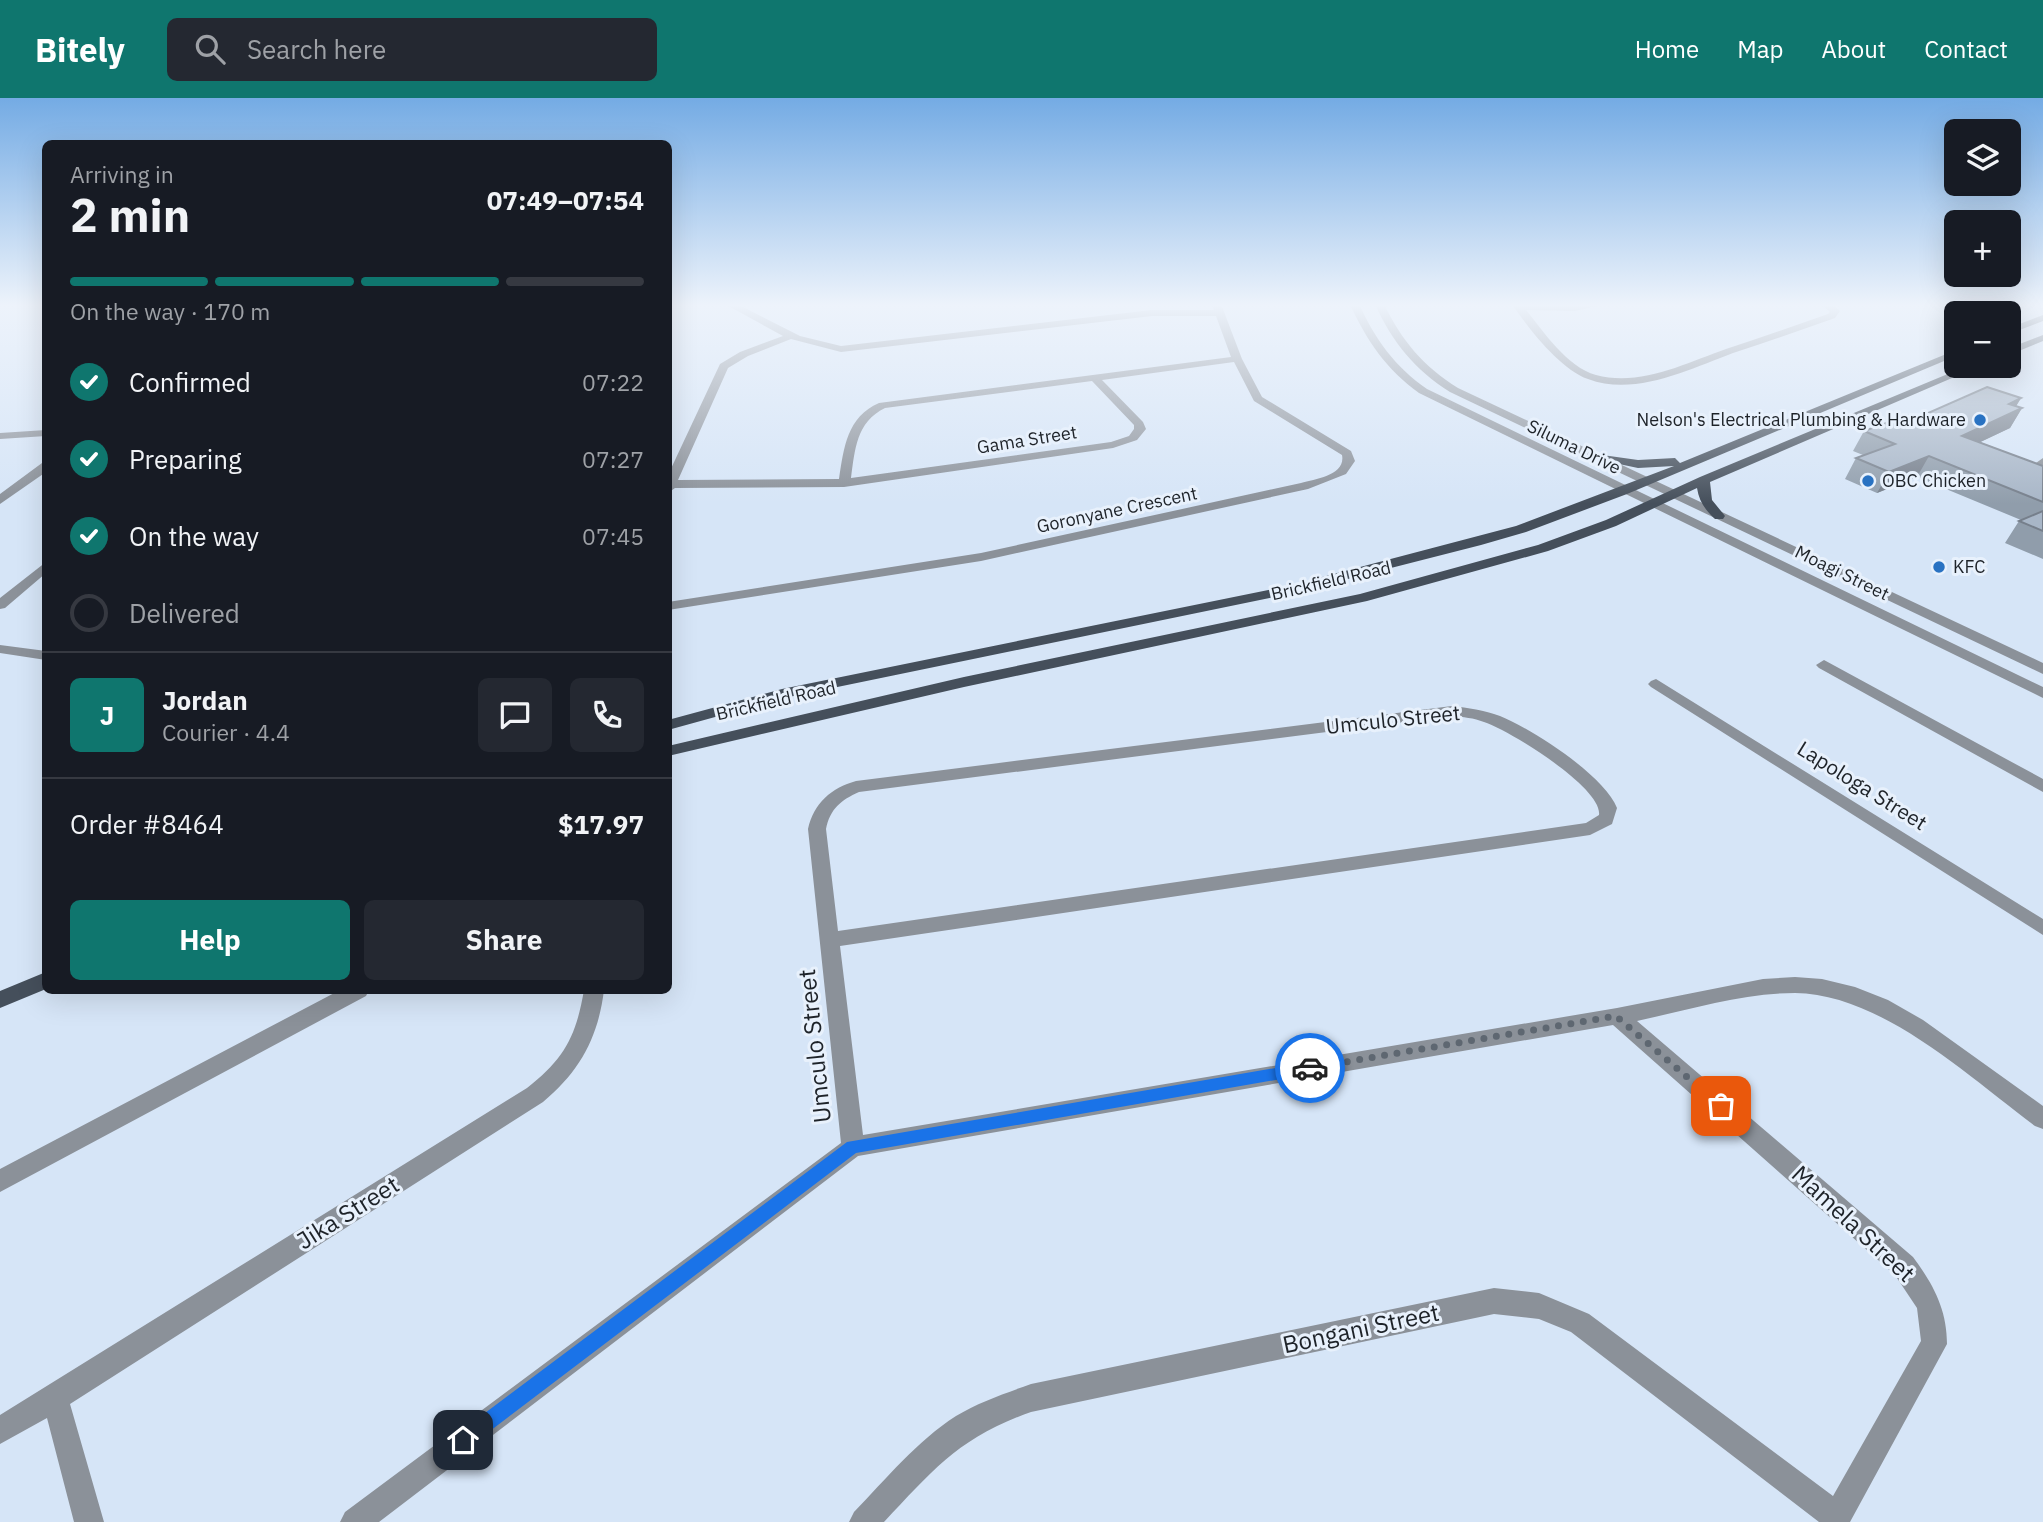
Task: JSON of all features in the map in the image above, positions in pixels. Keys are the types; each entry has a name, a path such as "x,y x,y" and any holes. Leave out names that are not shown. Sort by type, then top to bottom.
{"main road":[{"name":"Brickfield Road","path":"672,724 820,685 1374,570 1521,529 1623,491 1913,370"},
{"name":"Brickfield Road","path":"672,750 951,685 1388,592 1543,548 1611,523 1704,480 1946,378"},
{"path":"1586,454 1638,464 1669,464 1699,458"},
{"path":"1704,480 1703,492 1710,507 1719,516"},
{"path":"0,1000 42,982"}],"street":[{"path":"672,482 722,370"},
{"path":"844,483 857,423 873,408 897,402 1141,370"},
{"name":"Goronyane Crescent","path":"672,605 981,557 1304,486 1334,476 1348,466 1350,460 1347,453 1258,399 1243,370"},
{"name":"Siluma Drive","path":"1397,370 1406,381 1423,391 1623,491"},
{"name":"Siluma Drive","path":"1424,370 1465,396 1643,481"},
{"path":"1579,370 1606,381 1632,382 1675,370"},
{"name":"Gama Street","path":"672,486 844,483 1100,447 1133,438 1140,429 1139,424 1094,376"},
{"path":"0,436 42,433"},
{"path":"2040,464 2032,470 2033,475 2043,483"},
{"path":"0,500 42,469"},
{"name":"Moagi Street","path":"1643,481 2043,669"},
{"name":"Moagi Street","path":"1623,491 2043,693"},
{"path":"0,605 42,569"},
{"path":"0,649 42,655"},
{"path":"1825,665 2043,786"},
{"name":"Lapologa Street","path":"1656,684 2043,928"},
{"name":"Umculo Street","path":"830,940 1590,829 1603,824 1609,817 1609,807 1602,794 1590,783 1505,722 1469,712 1452,711 856,787 831,800 818,818 817,830 853,1147"},
{"path":"355,1522 853,1147 1616,1016 1763,987 1822,987 1855,995 1916,1026 2043,1119"},
{"path":"0,1181 351,994"},
{"name":"Jika Street","path":"0,1430 55,1398 551,1083 573,1059 584,1039 593,994"},
{"name":"Mamela Street","path":"1616,1016 1868,1232 1904,1266 1922,1290 1935,1320 1934,1344 1835,1519"},
{"name":"Bongani Street","path":"864,1522 964,1426 993,1411 1031,1398 1494,1301 1522,1301 1547,1307 1580,1323 1835,1519"},
{"path":"55,1398 89,1522"}],"building":[{"path":"1987,387 2021,398 2009,404 2022,408 1962,436 2043,466 2043,502 1929,456 1889,472 1856,458 1895,444 1864,431 1908,415 1917,418"},
{"path":"2043,511 2043,531 2019,521"}],"way so far":[{"path":"1310,1068 1616,1016 1721,1106"}],"place":[{"name":"Nelson's Electrical Plumbing & Hardware","path":"1980,420"},
{"name":"OBC Chicken","path":"1868,481"},
{"name":"KFC","path":"1939,567"}],"route":[{"path":"463,1440 853,1147 1310,1068"}]}
